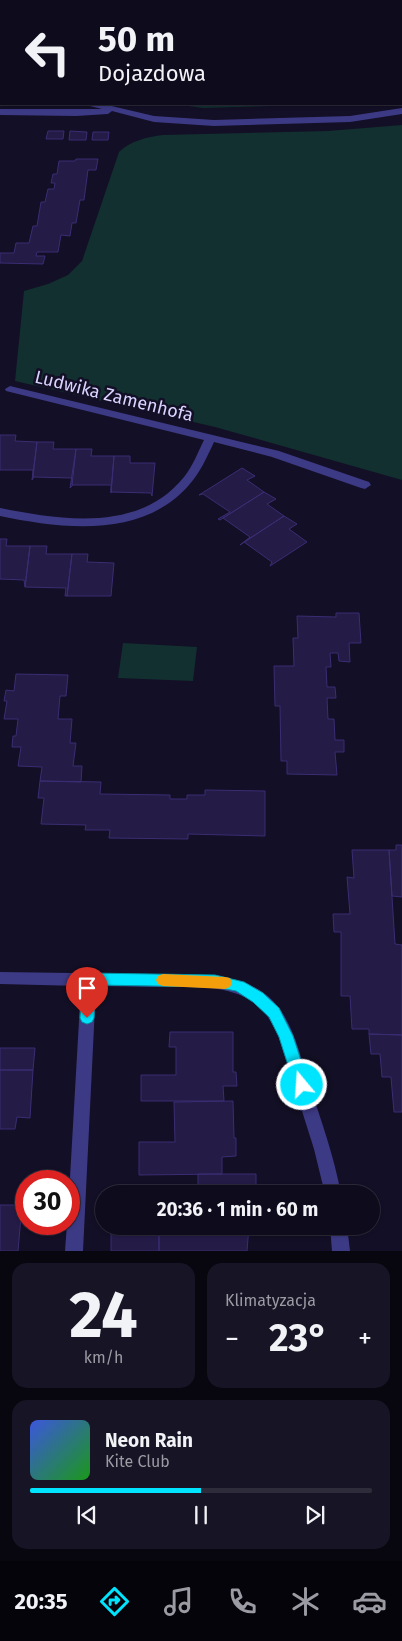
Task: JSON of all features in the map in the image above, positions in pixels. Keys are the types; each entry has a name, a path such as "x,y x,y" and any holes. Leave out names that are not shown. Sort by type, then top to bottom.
{"street":[{"path":"97,105 154,119 214,123 350,119 402,111"},
{"path":"0,112 76,113 118,110"},
{"name":"Ludwika Zamenhofa","path":"10,389 275,454 365,485"},
{"name":"Ludwika Zamenhofa","path":"0,512 32,518 87,522 121,519 148,511 167,501 185,484 211,438"},
{"path":"0,978 215,981 239,986 258,998 274,1013 286,1036 321,1146 331,1185"},
{"path":"74,1251 89,979"},
{"path":"339,1235 342,1251"}],"green space":[{"path":"181,105 312,105 203,108"},
{"path":"402,125 402,480 215,427 15,381 24,291 48,284 68,275 82,261 119,152 123,148 139,140 163,135 328,131"},
{"path":"123,643 197,647 193,681 118,678"}],"building":[{"path":"48,131 64,131 63,139 46,139"},
{"path":"70,131 87,132 86,140 69,140"},
{"path":"93,132 109,132 108,140 92,140"},
{"path":"76,159 98,159 96,170 88,170 84,200 80,200 76,223 72,223 70,236 61,235 58,252 37,252 36,256 45,256 43,264 0,263 0,253 14,253 16,243 29,243 33,226 37,226 41,202 45,202 48,189 54,189 55,183 51,183 53,174 57,174 59,161 75,161"},
{"path":"0,435 16,435 15,441 37,442 33,477 33,470 0,470"},
{"path":"37,442 54,442 53,449 76,449 72,485 72,478 34,477 32,480"},
{"path":"76,449 92,449 91,456 114,456 111,493 111,485 73,485 70,488"},
{"path":"114,456 130,456 130,463 155,463 152,496 151,493 111,492"},
{"path":"242,468 255,476 247,480 264,492 220,520 218,519 230,512 203,494 199,495"},
{"path":"264,492 276,499 267,504 284,516 240,545 250,537 223,518"},
{"path":"284,516 297,524 289,529 307,542 270,566 272,562 244,542"},
{"path":"0,539 7,539 6,546 30,546 25,587 24,580 0,579"},
{"path":"30,546 47,546 46,554 72,554 67,596 65,596 66,588 25,587"},
{"path":"72,554 88,554 87,562 114,563 111,596 67,596"},
{"path":"336,613 359,613 361,643 349,643 350,662 339,661 338,653 330,653 331,667 326,667 327,687 335,687 336,698 327,698 328,719 334,719 335,740 344,740 344,752 335,752 337,775 287,774 287,761 281,761 280,706 275,706 274,666 294,666 293,638 298,638 297,616 336,617"},
{"path":"16,674 68,675 66,696 60,696 58,719 72,719 70,743 76,743 73,766 82,766 81,782 40,781 42,767 18,766 21,747 12,747 13,736 16,736 18,719 4,719 7,701 4,701 6,690 14,691"},
{"path":"40,781 101,782 100,794 170,795 170,799 187,799 187,795 205,795 205,790 265,791 265,836 188,834 188,839 109,838 110,830 85,830 86,825 41,824 44,798 38,798"},
{"path":"396,845 402,845 402,897 392,896 389,850 396,850"},
{"path":"352,850 389,850 395,944 402,945 402,1035 369,1034 369,1029 352,1029 350,996 341,996 341,932 334,932 333,914 350,914 347,877 354,878"},
{"path":"170,1032 233,1032 233,1072 236,1072 237,1086 223,1086 224,1101 141,1101 141,1075 176,1075 176,1047 169,1047"},
{"path":"369,1034 402,1035 402,1112 394,1112 391,1077 382,1077 380,1054 371,1054"},
{"path":"0,1048 35,1048 33,1070 0,1070"},
{"path":"0,1070 33,1070 30,1118 17,1117 15,1129 0,1129"},
{"path":"233,1101 236,1156 222,1157 222,1174 139,1175 139,1142 175,1142 174,1102"},
{"path":"198,1174 256,1174 256,1185 198,1185"},
{"path":"0,1205 15,1205 15,1235 19,1235 18,1251 0,1251"},
{"path":"111,1235 159,1235 159,1251 111,1251"},
{"path":"159,1235 248,1235 247,1251 159,1251"}],"slow traffic":[{"path":"163,980 215,981 225,983"}],"route":[{"path":"87,1018 89,979 215,981 239,986 252,993 274,1013 286,1036 302,1085"}]}
